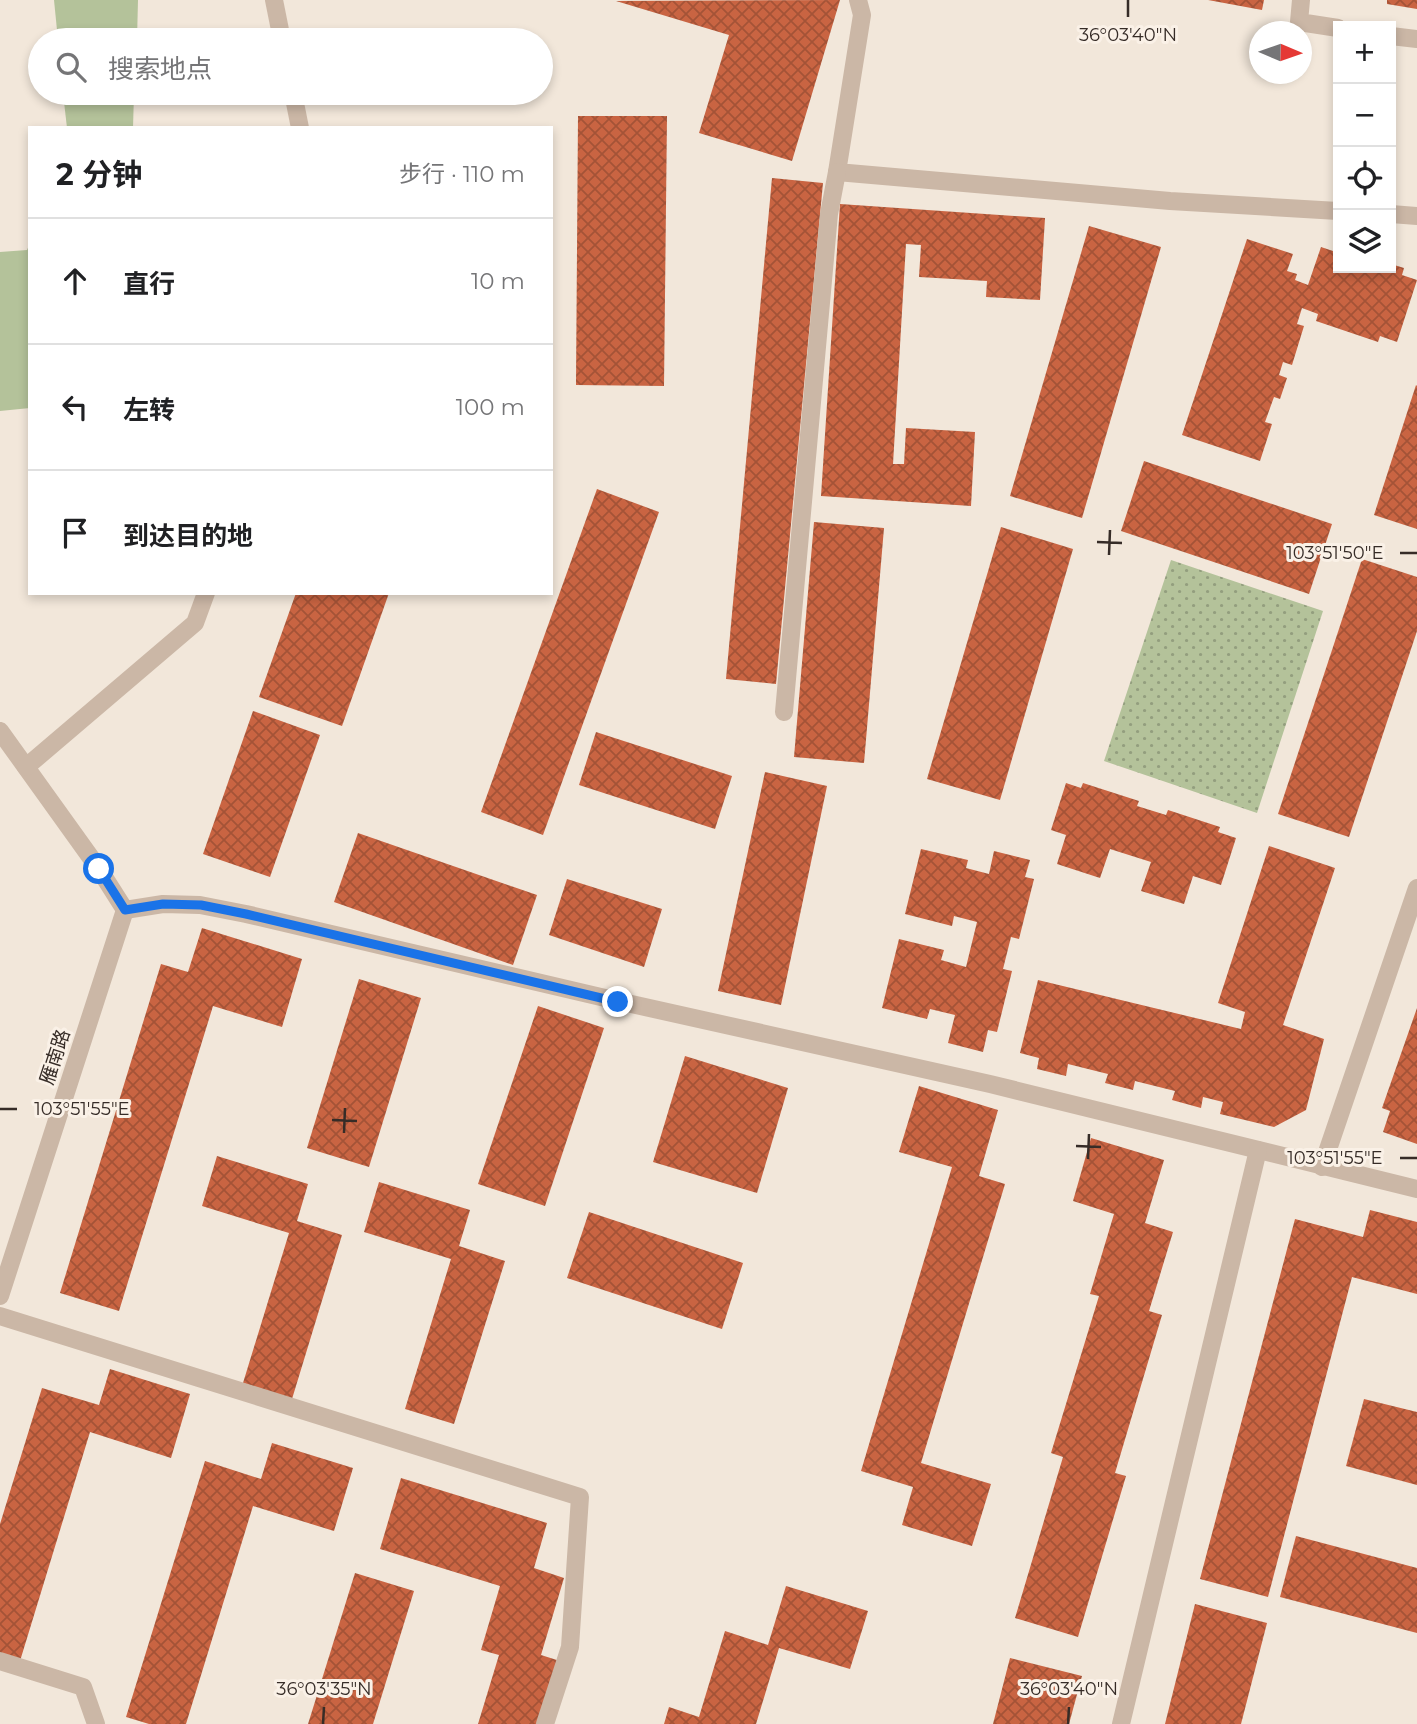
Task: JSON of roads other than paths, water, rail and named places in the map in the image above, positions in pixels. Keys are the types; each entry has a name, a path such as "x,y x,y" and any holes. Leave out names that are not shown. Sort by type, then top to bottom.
{"street":[{"path":"275,0 280,28"},
{"path":"784,712 829,214 862,15 858,0"},
{"path":"1301,0 1299,22 1333,27"},
{"path":"1396,37 1417,40"},
{"path":"295,105 300,126"},
{"path":"837,172 1170,201 1333,211"},
{"path":"1396,214 1417,216"},
{"path":"26,767 195,623 205,595"},
{"path":"0,732 99,869 125,910 176,904 201,905 246,914 618,1002 990,1084 1417,1189"},
{"path":"1322,1167 1417,888"},
{"name":"雁南路","path":"0,1296 125,910"},
{"path":"1121,1724 1258,1150"},
{"path":"0,1316 580,1497 570,1647 545,1724"},
{"path":"0,1661 83,1687 96,1724"}]}
